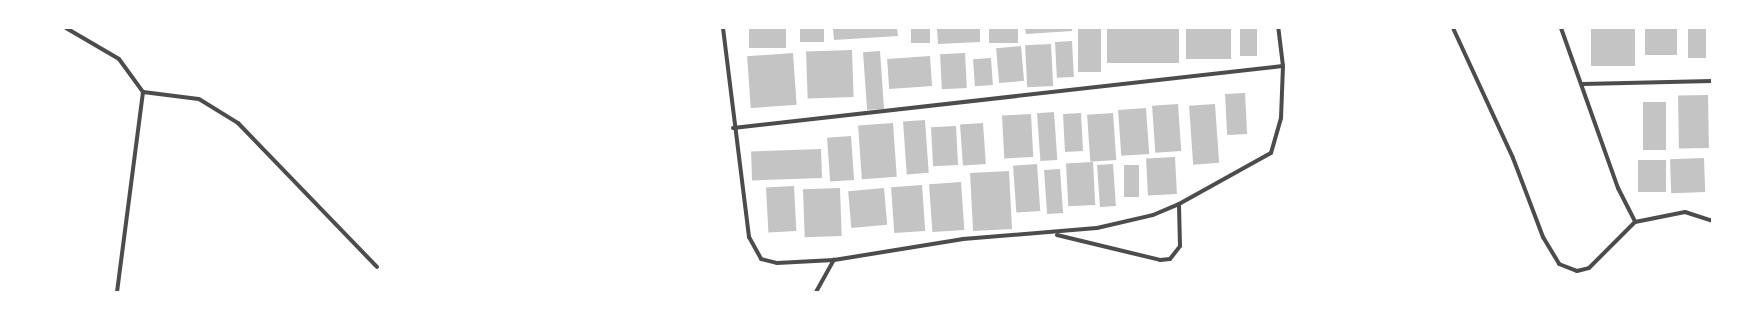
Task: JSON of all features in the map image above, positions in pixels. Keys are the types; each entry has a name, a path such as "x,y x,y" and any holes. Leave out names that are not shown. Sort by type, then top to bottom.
{"street":[{"path":"66,28 119,59 143,92 116,292"},
{"path":"723,28 733,128 749,237 761,259 777,263 834,260 963,239 1054,234 1146,217 1179,204 1271,153 1281,118 1283,66 1278,28"},
{"path":"1453,28 1513,158 1543,237 1559,264 1577,271 1589,268 1635,222 1685,212 1711,219"},
{"path":"1561,28 1583,84 1618,188 1635,222"},
{"path":"733,128 1283,66"},
{"path":"1583,84 1712,81"},
{"path":"143,92 200,99 238,123 377,267"},
{"path":"1054,234 1160,260 1170,259 1180,246 1179,204"},
{"path":"816,292 834,260"}],"building":[{"path":"749,28 786,28 786,48 749,48"},
{"path":"800,28 824,28 824,42 800,42"},
{"path":"833,28 897,28 898,36 834,40"},
{"path":"911,28 930,28 930,43 911,43"},
{"path":"937,28 980,28 980,42 938,44"},
{"path":"989,28 1018,28 1018,43 989,43"},
{"path":"1025,28 1072,28 1072,31 1026,34"},
{"path":"1078,28 1101,28 1101,72 1078,72"},
{"path":"1107,28 1179,28 1179,63 1107,63"},
{"path":"1186,28 1231,28 1231,59 1186,59"},
{"path":"1240,28 1257,28 1257,56 1240,56"},
{"path":"1591,28 1635,28 1635,66 1591,66"},
{"path":"1645,28 1677,28 1677,55 1645,55"},
{"path":"1688,28 1706,28 1706,58 1688,58"},
{"path":"1072,41 1074,77 1057,78 1055,42"},
{"path":"1051,44 1053,86 1027,87 1025,45"},
{"path":"1021,46 1024,81 999,83 996,48"},
{"path":"852,50 854,97 808,99 806,52"},
{"path":"880,51 884,109 867,110 863,52"},
{"path":"793,53 797,105 751,108 747,56"},
{"path":"965,53 967,88 942,89 940,54"},
{"path":"930,56 932,86 889,89 887,59"},
{"path":"991,58 993,85 975,86 973,59"},
{"path":"1245,93 1247,134 1227,135 1225,94"},
{"path":"1708,95 1709,148 1679,149 1678,96"},
{"path":"1643,102 1666,102 1666,150 1643,150"},
{"path":"1178,104 1181,151 1155,153 1152,106"},
{"path":"1215,104 1219,163 1193,165 1189,106"},
{"path":"1146,108 1149,154 1121,156 1118,110"},
{"path":"1054,112 1057,160 1040,161 1037,113"},
{"path":"1081,113 1083,151 1065,152 1063,114"},
{"path":"1113,113 1116,160 1090,162 1087,115"},
{"path":"1031,114 1033,157 1004,158 1002,116"},
{"path":"925,120 929,173 907,174 903,122"},
{"path":"893,123 897,177 862,179 858,125"},
{"path":"983,123 986,164 963,166 960,125"},
{"path":"956,126 958,165 933,166 931,127"},
{"path":"851,136 854,180 830,182 827,138"},
{"path":"821,149 822,178 752,180 751,151"},
{"path":"1175,157 1177,194 1148,195 1146,159"},
{"path":"1704,158 1705,192 1671,193 1670,159"},
{"path":"1638,160 1666,160 1666,192 1638,192"},
{"path":"1093,162 1095,205 1068,206 1066,163"},
{"path":"1037,164 1040,211 1016,213 1013,166"},
{"path":"1113,164 1116,206 1100,207 1097,165"},
{"path":"1124,165 1139,165 1139,197 1124,197"},
{"path":"1060,169 1063,213 1047,214 1044,170"},
{"path":"1009,171 1012,229 973,231 970,173"},
{"path":"961,182 964,230 932,232 929,184"},
{"path":"922,185 925,231 894,233 891,187"},
{"path":"794,186 796,231 768,232 766,187"},
{"path":"840,188 842,236 805,237 803,189"},
{"path":"884,188 887,225 851,228 848,191"}]}
